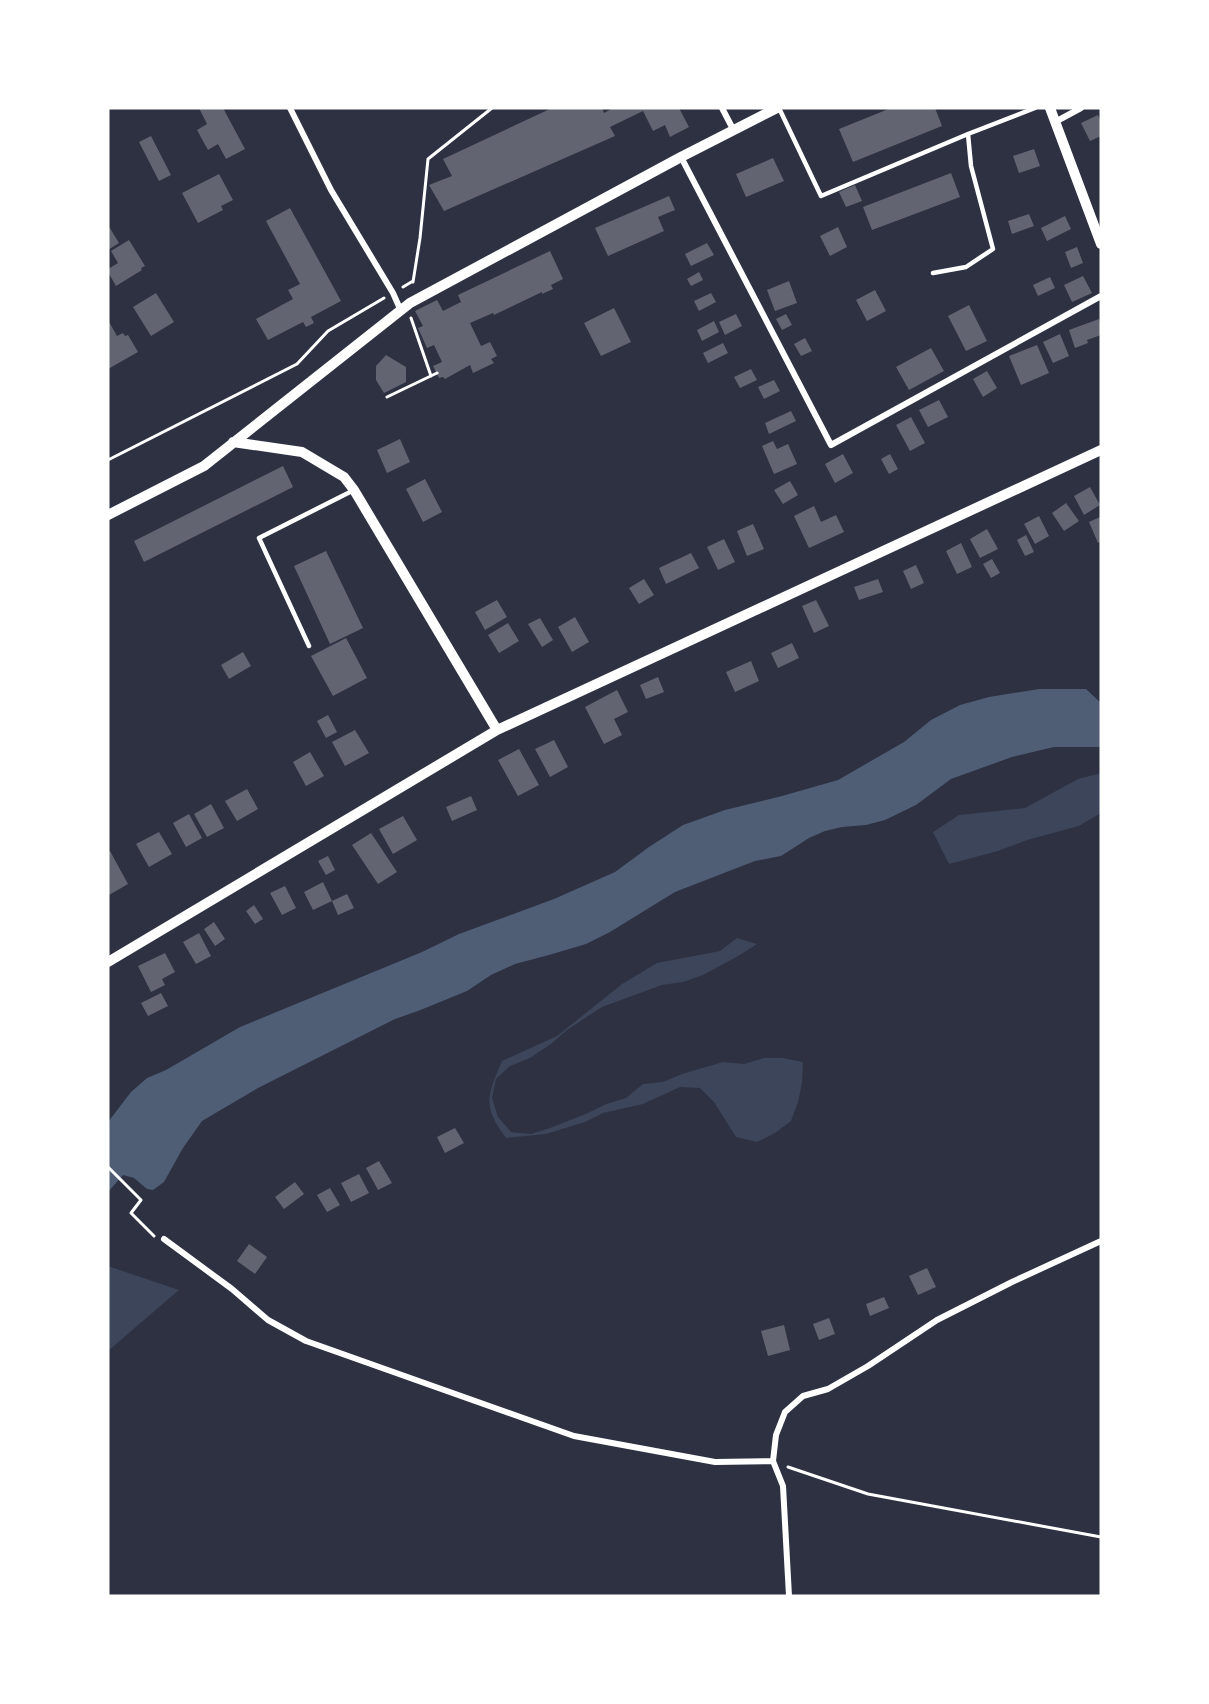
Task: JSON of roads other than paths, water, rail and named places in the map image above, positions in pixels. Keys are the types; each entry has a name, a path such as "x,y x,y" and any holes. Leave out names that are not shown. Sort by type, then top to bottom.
{"street":[{"path":"290,108 331,190 393,293 401,311"},
{"path":"722,108 734,130"},
{"path":"108,515 204,466 410,303 681,157 778,108"},
{"path":"1050,108 1101,244"},
{"path":"1055,122 1081,108"},
{"path":"681,157 831,445 1101,296"},
{"path":"233,442 302,452 344,477 354,490 497,730"},
{"path":"108,963 497,730 1101,450"},
{"path":"164,1239 232,1289 268,1320 306,1341 573,1436 715,1462 772,1461"},
{"path":"789,1596 783,1486 772,1461 776,1435 785,1412 803,1396 828,1389 868,1366 937,1320 1101,1241"}],"lane":[{"path":"778,108 821,196 1035,108"},
{"path":"933,273 966,267 993,249 971,166 968,134"},
{"path":"309,646 259,538 354,490"}]}
